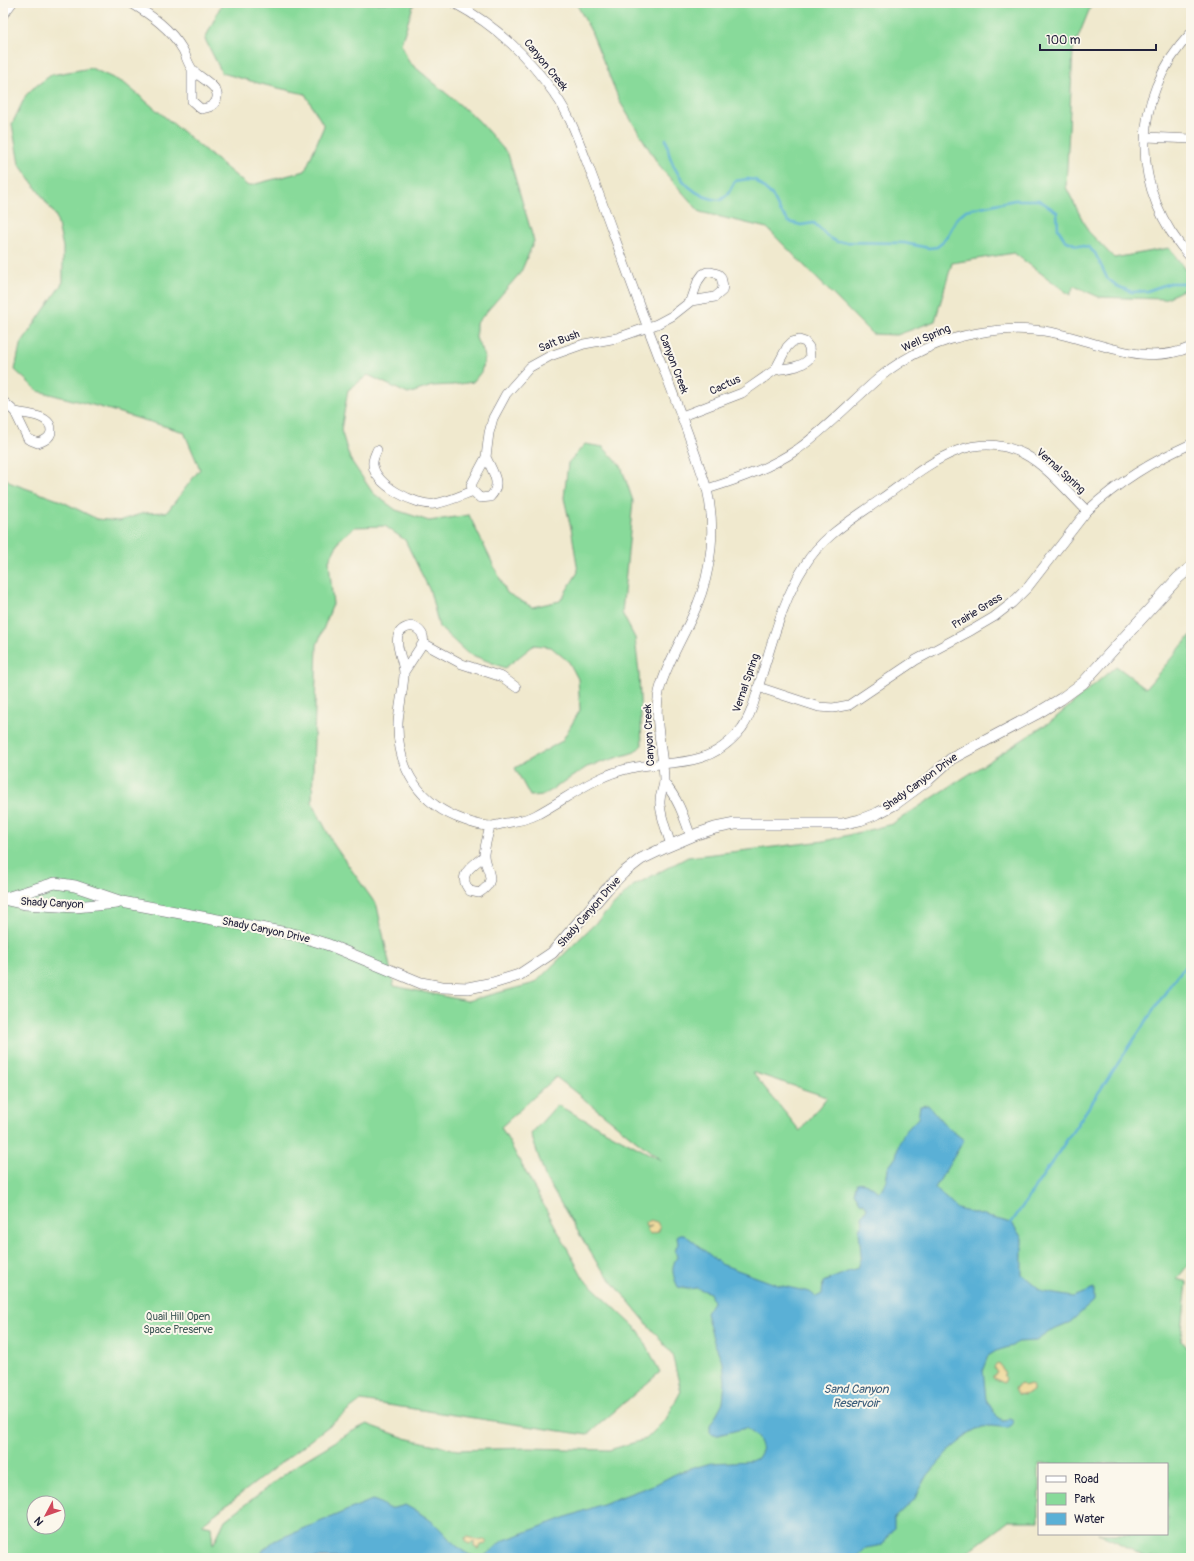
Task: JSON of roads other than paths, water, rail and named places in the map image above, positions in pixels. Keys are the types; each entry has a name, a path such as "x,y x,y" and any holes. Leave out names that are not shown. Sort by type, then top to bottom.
{"street":[{"path":"3,16 12,3"},
{"path":"131,3 155,19 169,31 182,49 192,70"},
{"name":"Canyon Creek","path":"454,3 469,11 511,42 557,97 575,131 647,328 682,416 707,489 712,528 707,577 696,608 678,644 661,686 658,700 664,783 660,794 660,807 671,845"},
{"path":"1191,33 1179,46 1158,79 1148,112 1145,152 1147,169 1155,201 1167,227 1177,242 1191,258"},
{"path":"1146,137 1191,139"},
{"name":"Salt Bush","path":"486,457 497,486 494,493 490,497 480,498 473,491 472,485 486,457 489,433 493,418 506,394 530,367 550,356 584,344 617,338 647,328 672,316 691,302"},
{"name":"Well Spring","path":"707,489 760,471 783,458 810,439 890,370 926,348 958,337 1000,330 1025,329 1071,336 1114,349 1138,354 1171,353 1191,347"},
{"name":"Cactus","path":"682,416 742,392 775,370"},
{"path":"3,401 15,412"},
{"name":"Prairie Grass","path":"758,687 819,707 833,708 849,705 916,660 972,630 1012,603 1028,587 1087,511 1134,473 1168,454 1191,444"},
{"name":"Vernal Spring","path":"404,672 423,643 424,639 422,634 412,626 399,632 397,641 404,672 398,722 400,751 405,768 414,785 425,797 452,816 490,826 522,820 535,815 575,791 603,777 631,768 688,762 707,756 724,746 742,727 750,712 787,601 806,562 828,537 938,459 964,447 984,445 1003,447 1025,454 1044,469 1087,511"},
{"path":"377,450 373,458 373,466 378,478 388,486 416,502 433,504 473,491"},
{"name":"Shady Canyon Drive","path":"122,902 297,935 329,945 422,982 442,987 468,988 493,984 519,975 552,953 623,873 641,859 671,845 715,828 734,824 842,824 860,820 895,804 929,779 951,758 1036,714 1061,699 1083,683 1178,578 1191,567"},
{"path":"423,643 462,664 502,677 516,687"},
{"name":"Canyon Creek","path":"664,783 670,789 677,802 691,837"},
{"path":"660,807 677,802"},
{"path":"484,856 490,826"},
{"name":"Shady Canyon","path":"3,899 55,884 75,886 122,902"},
{"name":"Shady Canyon","path":"3,899 25,904 75,907 122,902"}],"water":[{"name":"Sand Canyon Reservoir","path":"928,1105 946,1126 964,1140 935,1188 957,1209 1012,1223 1022,1238 1022,1274 1043,1292 1073,1297 1094,1289 1094,1301 1068,1324 1049,1332 1036,1341 1017,1342 1012,1346 996,1351 988,1356 983,1369 986,1399 997,1417 1002,1420 1010,1419 1013,1421 1013,1425 1009,1428 992,1426 982,1427 969,1434 951,1449 928,1475 914,1500 894,1519 894,1528 883,1545 866,1548 856,1558 258,1558 263,1550 274,1541 372,1500 388,1508 405,1505 436,1525 463,1551 476,1557 483,1556 502,1541 656,1484 679,1472 711,1463 751,1461 758,1458 762,1451 759,1440 746,1428 718,1435 713,1435 710,1432 710,1426 723,1402 725,1381 723,1363 714,1342 706,1313 713,1302 710,1293 697,1288 688,1289 678,1287 673,1268 677,1257 677,1237 679,1234 684,1234 721,1264 778,1285 810,1292 816,1297 822,1294 823,1282 857,1268 861,1256 859,1229 863,1222 862,1217 867,1208 864,1203 860,1202 854,1192 857,1183 871,1186 878,1192 881,1190 886,1181 888,1168 896,1157 899,1143 904,1133 918,1118 920,1106"}],"waterway":[{"path":"666,139 673,165 683,180 696,192 712,199 721,200 728,194 735,181 748,179 755,180 772,195 780,211 789,222 801,225 814,223 828,237 837,242 904,243 929,248 937,247 949,233 957,218 966,210 1015,200 1039,200 1057,212 1058,229 1065,240 1076,245 1088,247 1095,253 1107,278 1117,286 1132,292 1147,291 1170,283 1191,283"},
{"path":"1010,1225 1171,984 1191,959"}],"park label":[{"name":"Quail Hill Open Space Preserve","path":"178,1322"}]}
